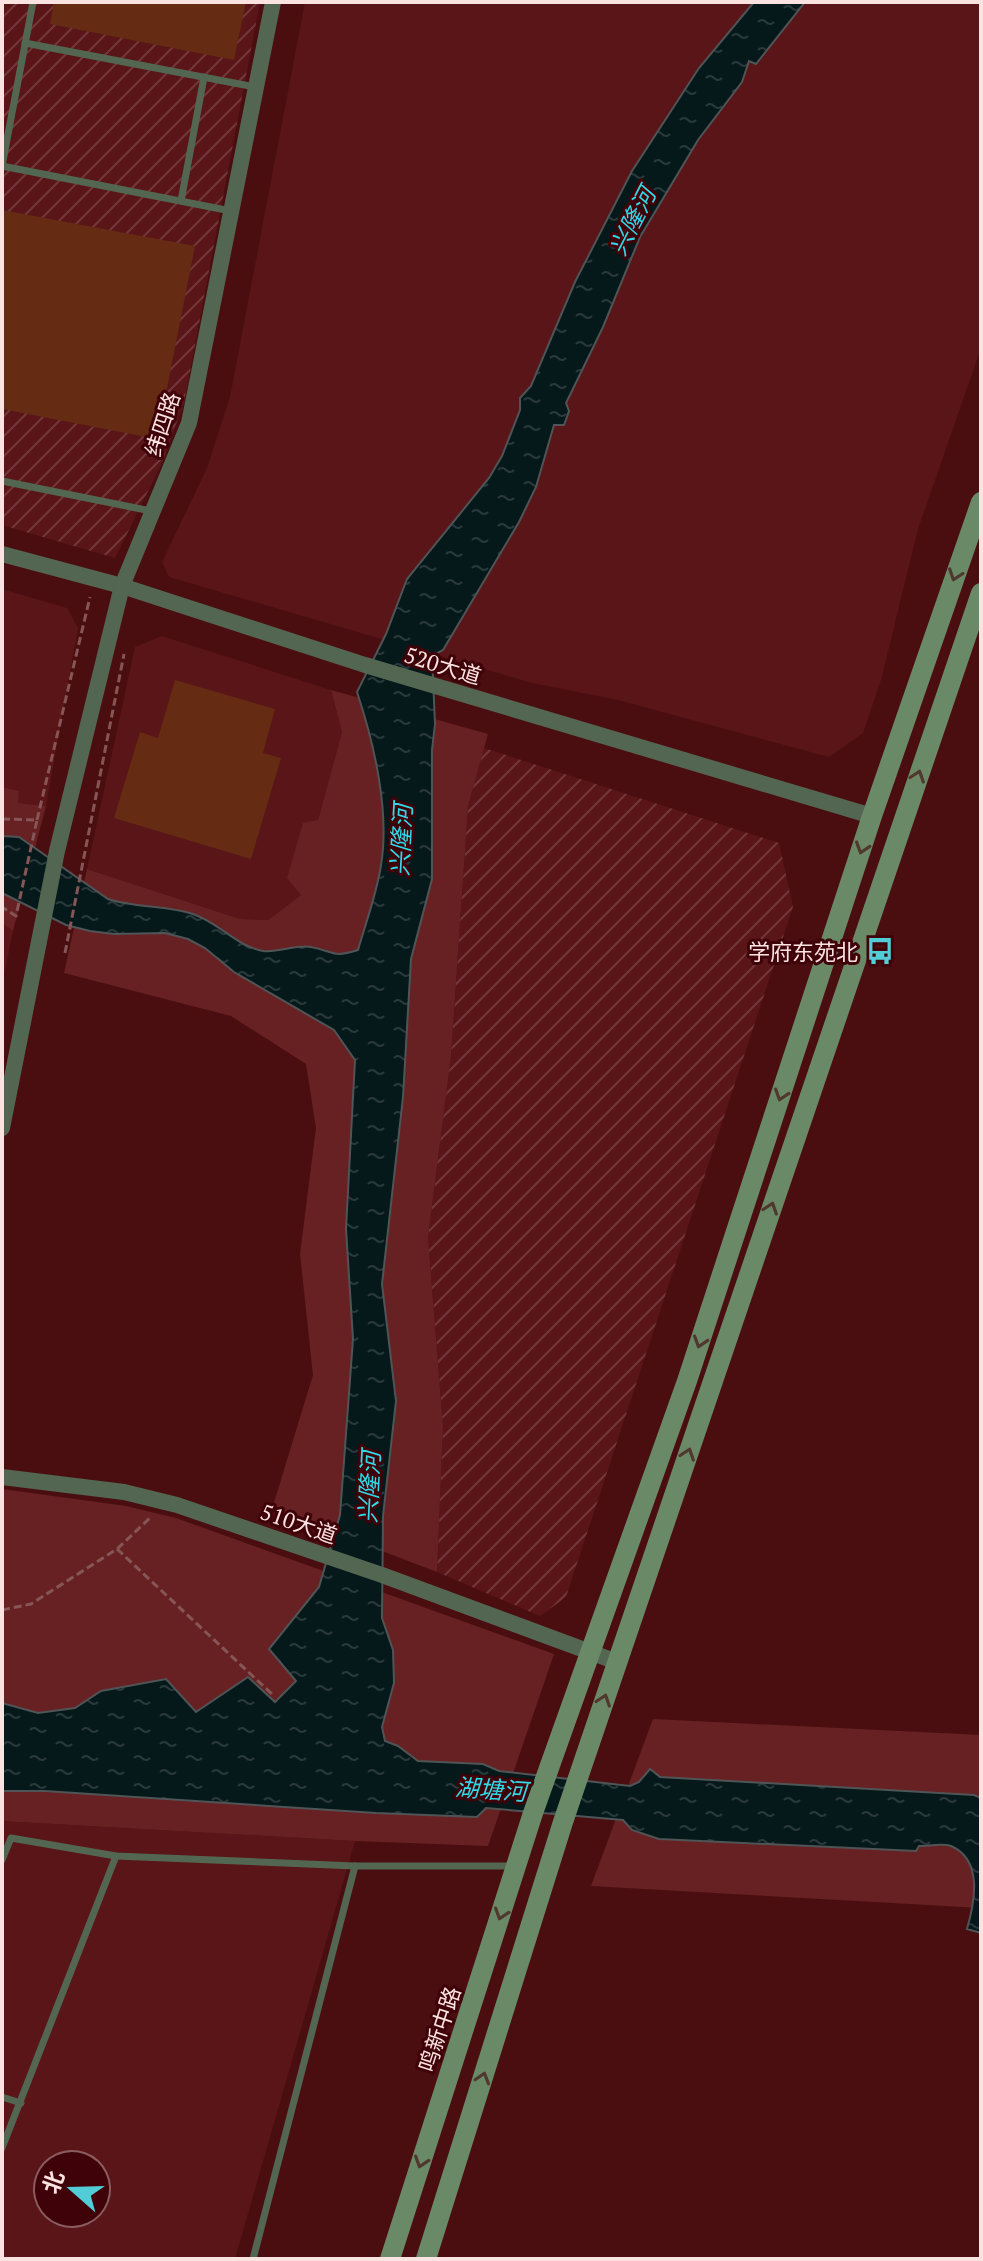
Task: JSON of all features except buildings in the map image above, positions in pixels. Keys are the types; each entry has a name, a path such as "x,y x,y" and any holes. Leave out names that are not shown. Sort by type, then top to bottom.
{"main road":[{"name":"鸣新中路","path":"390,2259 533,1813 692,1366 872,816 981,502"},
{"path":"426,2259 563,1822 981,593"}],"street":[{"name":"纬四路","path":"2,1128 57,851 122,586 189,423 273,2"},
{"name":"520大道","path":"2,554 122,586 365,665 872,816"},
{"name":"510大道","path":"2,1477 124,1492 177,1505 382,1575 617,1662"}],"lane":[{"path":"33,2 2,166 232,211"},
{"path":"25,43 256,87"},
{"path":"181,201 204,77"},
{"path":"2,481 153,511"},
{"path":"2,1860 11,1838 116,1856 355,1866 517,1866"},
{"path":"2,2148 116,1856"},
{"path":"253,2259 355,1866"},
{"path":"2,2097 21,2103"}],"path":[{"path":"2,907 16,916 90,597"},
{"path":"65,953 124,652"},
{"path":"2,819 37,820"},
{"path":"2,1610 31,1604 117,1549 155,1513"},
{"path":"117,1549 274,1696"}],"shaded area":[{"path":"2,2 260,2 184,403 161,465 115,558 2,525"},
{"path":"305,2 981,2 981,348 918,529 881,680 863,733 829,757 618,700 532,683 169,577 162,562 207,468 230,397"},
{"path":"2,589 67,608 78,628 46,806 17,803 19,791 2,787"},
{"path":"162,636 331,690 342,732 302,894 268,920 240,919 87,869 135,647"},
{"path":"331,690 488,734 468,806 451,1056 428,1237 443,1427 437,1572 272,1509 313,1375 300,1254 316,1128 306,1064 231,1016 64,973 87,869 240,919 268,920 301,895 287,878 303,823 318,820 342,732"},
{"path":"484,748 779,843 793,907 566,1597 540,1616 437,1572 443,1427 428,1237 451,1056 468,806"},
{"path":"2,787 19,791 18,803 46,806 13,931 2,923"},
{"path":"2,923 13,931 2,986"},
{"path":"2,1489 126,1506 176,1518 554,1654 488,1846 2,1821"},
{"path":"653,1719 981,1735 981,1908 591,1886"},
{"path":"2,1821 355,1841 235,2259 2,2259"}],"water":[{"path":"754,2 805,2 756,64 749,61 742,82 698,140 640,237 603,327 566,403 569,411 564,425 554,425 536,487 519,522 443,650 432,656 435,724 432,750 432,879 411,959 403,1097 382,1284 396,1401 383,1516 382,1618 393,1650 394,1683 382,1727 385,1741 398,1746 418,1761 483,1764 499,1771 630,1786 639,1782 650,1769 660,1777 974,1795 981,1798 981,1933 967,1929 974,1894 972,1871 961,1852 948,1845 919,1846 916,1851 659,1839 632,1830 623,1820 486,1808 477,1817 2,1791 2,1703 38,1713 75,1708 101,1691 166,1679 196,1712 248,1677 275,1702 296,1681 269,1649 319,1587 340,1515 353,1339 346,1229 355,1060 334,1030 234,972 205,948 188,939 165,933 90,931 66,925 2,893 2,836 19,837 108,899 193,914 253,948 269,951 305,946 338,954 358,950 379,876 383,823 379,778 357,692 386,634 407,579 489,478 502,456 520,410 520,398 531,386 575,282 632,171 699,68"}],"place":[{"name":"学府东苑北","path":"880,951"}],"water label":[{"name":"兴隆河","path":"632,221"},
{"name":"兴隆河","path":"401,840"},
{"name":"兴隆河","path":"369,1487"},
{"name":"湖塘河","path":"491,1789"}]}
